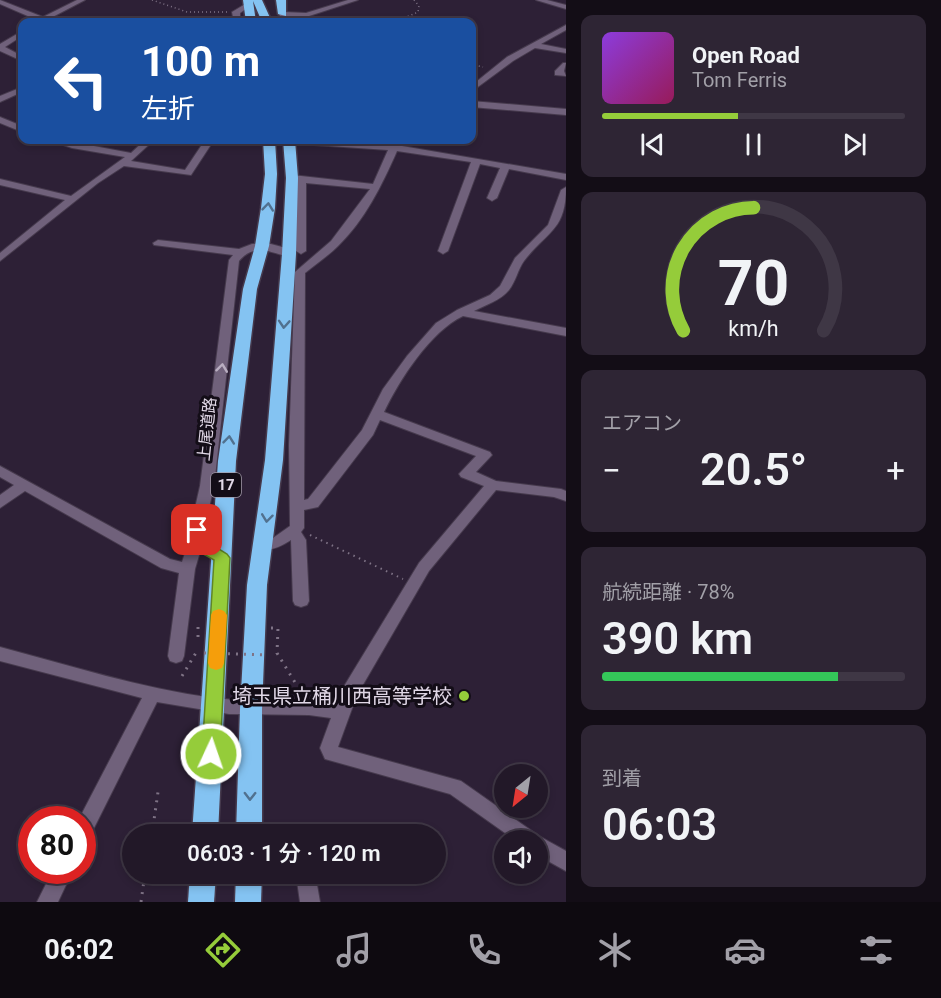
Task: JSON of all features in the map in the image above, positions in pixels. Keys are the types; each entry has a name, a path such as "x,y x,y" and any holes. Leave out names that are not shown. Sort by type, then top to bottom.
{"highway":[{"path":"281,0 285,18"},
{"path":"251,18 252,1"},
{"path":"252,1 264,18"},
{"name":"上尾道路","path":"207,824 227,461 250,289 262,245 268,208 271,174 269,144"},
{"path":"254,824 251,709 258,585 274,460 295,252 296,179 290,144"},
{"path":"201,902 202,884"},
{"path":"248,902 249,884"}],"street":[{"path":"48,18 82,0"},
{"path":"303,18 355,0"},
{"path":"539,0 566,7"},
{"path":"0,1 33,18"},
{"path":"237,18 236,12 252,1"},
{"path":"476,86 494,70 566,27"},
{"path":"18,36 0,47 18,57"},
{"path":"533,45 566,51"},
{"path":"565,74 558,73 566,65"},
{"path":"0,99 18,92"},
{"path":"476,104 566,112"},
{"path":"0,120 18,127"},
{"path":"68,144 133,156"},
{"path":"0,258 95,181 133,156 146,144"},
{"path":"123,163 188,172 206,144"},
{"path":"349,144 394,147 566,177"},
{"path":"301,601 300,540 295,530 298,506 296,445 300,272 335,243 376,187 394,147 398,144"},
{"path":"443,252 476,161"},
{"path":"492,198 506,166"},
{"path":"296,179 376,187"},
{"path":"0,182 73,199"},
{"path":"298,506 313,503 368,432 389,389 440,325 461,312 494,297 505,288 519,260 553,226 566,190"},
{"path":"158,243 242,252"},
{"path":"0,244 13,248"},
{"path":"222,558 200,544 197,530 207,486 234,260 242,252 262,245 295,252"},
{"path":"461,312 566,332"},
{"path":"377,414 484,455 466,474 493,485 556,492 566,496"},
{"path":"0,471 166,564 187,568"},
{"path":"0,503 24,484"},
{"path":"493,485 424,567 349,693 340,712 329,748 331,753 454,787 516,830"},
{"path":"264,545 277,542 295,530"},
{"path":"176,656 187,568 193,550 200,544"},
{"path":"0,654 153,693 214,705 251,709 326,709 340,712"},
{"path":"95,806 153,693"},
{"path":"548,851 566,862"},
{"path":"47,902 56,884"},
{"path":"307,884 310,902"}],"path":[{"path":"152,0 187,12 236,12"},
{"path":"404,18 417,12 419,6 414,0"},
{"path":"295,530 414,584"},
{"path":"182,676 196,656 198,648"},
{"path":"204,653 267,655"},
{"path":"278,653 296,684"},
{"path":"153,824 158,792"},
{"path":"141,902 143,884"}],"slow traffic":[{"path":"216,663 219,615"}],"place":[{"name":"埼玉県立桶川西高等学校","path":"464,696"}],"route":[{"path":"197,530 200,544 222,558 211,754"}]}
